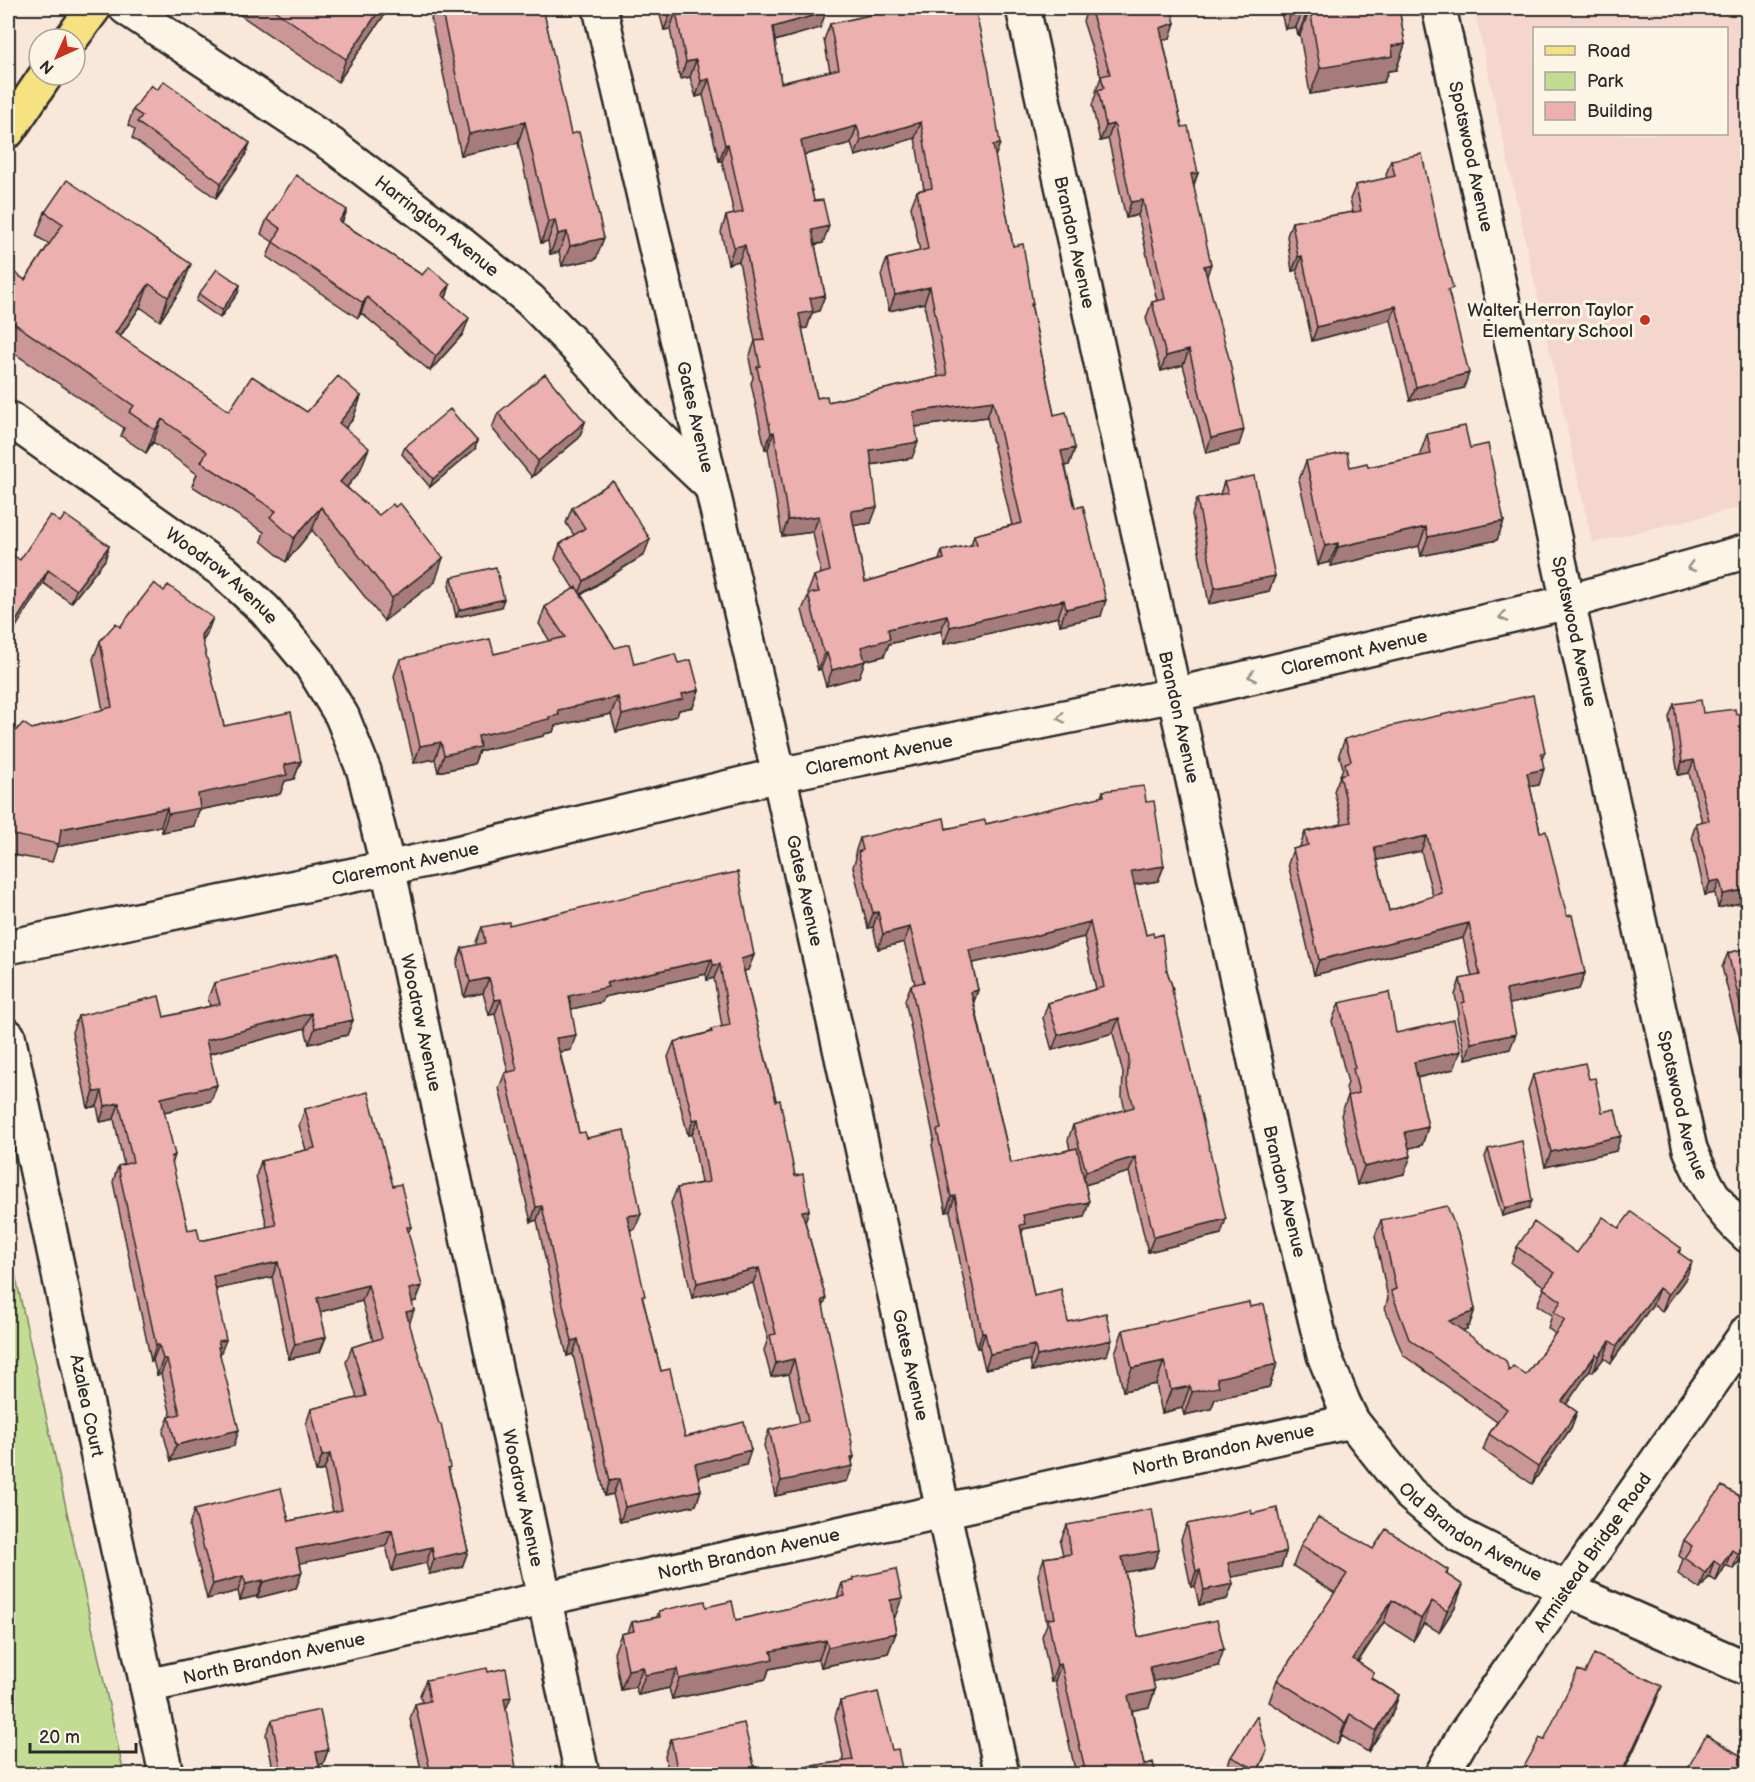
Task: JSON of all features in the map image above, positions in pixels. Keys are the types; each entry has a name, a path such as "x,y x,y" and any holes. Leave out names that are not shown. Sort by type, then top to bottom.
{"main road":[{"path":"80,27 94,8"},
{"path":"8,131 38,87"}],"street":[{"name":"Harrington Avenue","path":"126,8 332,145 450,235 530,300 582,353 642,421 711,486"},
{"name":"Gates Avenue","path":"600,8 779,775 1002,1774"},
{"name":"Brandon Avenue","path":"1023,8 1277,1161 1324,1355 1352,1421"},
{"name":"Spotswood Avenue","path":"1439,8 1690,1149 1703,1182 1727,1218 1748,1236"},
{"name":"Woodrow Avenue","path":"8,418 223,571 265,610 311,665 342,716 364,771 388,868 582,1774"},
{"name":"Claremont Avenue","path":"8,947 388,868 779,775 1174,695 1568,602 1748,550"},
{"name":"Azalea Court","path":"8,1036 166,1774"},
{"name":"Armistead Bridge Road","path":"1442,1774 1466,1734 1566,1589 1748,1331"},
{"name":"North Brandon Avenue","path":"147,1686 1352,1421"},
{"name":"Old Brandon Avenue","path":"1352,1421 1409,1493 1459,1535 1566,1589 1748,1669"}],"shaded area":[{"name":"Walter Herron Taylor Elementary School","path":"1474,8 1747,8 1747,506 1592,543"}],"green space":[{"path":"8,1241 124,1774 8,1774"}],"building":[{"path":"271,8 381,8 346,59"},
{"path":"441,8 543,8 571,134 579,132 604,238 570,246 567,232 558,234 555,220 548,222 525,122 469,134"},
{"path":"669,8 825,8 826,12 773,27 781,83 839,69 830,24 901,8 975,8 989,72 1000,144 993,145 1013,246 1023,244 1033,304 1031,304 1054,415 1066,412 1075,448 1061,451 1075,508 1083,506 1106,600 1066,609 1064,600 950,627 947,615 888,629 890,639 861,647 865,661 832,670 827,653 824,654 808,594 819,592 814,576 830,571 819,516 788,520 774,432 771,433 757,367 760,366 755,341 764,340 745,245 734,247 726,216 743,212 728,144 725,145 709,79 701,81 696,60 686,62 676,12 670,14","holes":["921,122 932,188 917,191 928,249 887,259 895,295 930,287 947,375 828,402 827,396 817,398 799,314 813,311 810,298 825,295 812,230 829,226 823,200 814,201 801,141 857,126 861,140","993,401 1022,523 974,535 977,544 942,551 944,559 865,582 851,511 877,507 870,450 918,442 913,412"]},
{"path":"1090,8 1171,8 1175,23 1160,28 1182,127 1188,126 1198,173 1191,174 1211,264 1204,266 1229,358 1244,430 1211,438 1189,350 1166,356 1152,302 1165,299 1143,200 1131,202 1115,127 1113,124 1106,126 1098,90 1104,88 1101,76 1110,74"},
{"path":"1307,8 1399,8 1405,44 1392,46 1393,56 1320,68 1310,9"},
{"path":"164,81 250,143 221,183 137,122 142,116 133,110 151,85 157,90"},
{"path":"1422,154 1453,288 1448,290 1469,373 1416,387 1396,306 1317,327 1302,256 1298,257 1292,222 1361,211 1356,185 1395,176 1391,160"},
{"path":"296,175 347,210 339,221 422,275 429,267 450,285 442,295 469,318 436,356 367,297 363,303 273,242 281,229 267,219"},
{"path":"67,180 191,264 168,297 149,284 115,333 229,411 252,376 307,412 338,376 361,396 339,423 369,448 340,482 379,515 393,504 395,507 400,503 443,558 392,598 321,507 294,538 270,517 276,511 201,462 207,452 162,419 155,430 129,412 134,406 8,319 8,268 25,280 63,224 45,212"},
{"path":"217,269 240,285 222,310 199,294"},
{"path":"545,374 585,422 538,461 498,413"},
{"path":"450,409 477,441 433,479 405,447"},
{"path":"1465,426 1470,448 1488,444 1504,521 1428,537 1426,527 1338,547 1338,543 1325,546 1306,461 1347,452 1350,467 1367,463 1368,467 1431,454 1427,434"},
{"path":"1254,476 1275,576 1215,588 1197,499 1228,493 1224,482"},
{"path":"613,481 650,539 584,581 560,544 585,528 572,508"},
{"path":"50,515 60,522 65,515 109,546 76,590 48,570 8,634 8,564 13,555 20,560"},
{"path":"496,567 504,599 459,610 452,577"},
{"path":"154,583 164,591 168,585 213,618 201,635 224,726 291,712 301,761 284,765 287,775 198,794 200,808 168,814 167,808 61,829 59,844 8,834 8,739 23,723 32,729 112,707 100,641 116,623 120,627"},
{"path":"576,587 615,648 629,644 634,664 675,654 678,663 691,660 699,690 682,694 683,699 622,715 618,697 558,710 559,715 549,717 549,719 478,736 480,747 444,755 441,742 420,746 400,659 490,639 494,654 565,637 545,607"},
{"path":"1533,695 1545,752 1541,753 1544,769 1527,773 1540,832 1546,831 1567,916 1572,915 1585,973 1506,990 1516,1034 1471,1043 1462,1003 1465,1002 1460,979 1480,975 1469,923 1319,960 1293,849 1308,845 1305,832 1351,822 1340,775 1347,773 1345,763 1351,761 1345,739 1391,726","holes":["1427,836 1442,893 1389,911 1374,847"]},
{"path":"1701,700 1703,713 1735,709 1736,714 1744,713 1746,729 1748,729 1748,797 1743,798 1748,818 1748,889 1723,894 1720,880 1710,882 1696,823 1709,820 1694,760 1682,762 1674,704"},
{"path":"1144,786 1146,802 1154,801 1164,866 1131,871 1146,935 1153,933 1154,937 1162,934 1167,971 1226,1219 1154,1237 1135,1157 1086,1171 1073,1125 1134,1107 1127,1082 1129,1058 1119,1018 1058,1035 1048,1003 1104,987 1090,922 969,950 978,990 971,992 1011,1163 1077,1148 1089,1202 1023,1215 1025,1224 1020,1225 1034,1296 1061,1289 1068,1322 1106,1313 1112,1340 1037,1356 1035,1345 990,1354 985,1333 982,1333 955,1196 951,1197 937,1130 941,1129 911,985 924,982 910,927 883,934 878,912 873,913 858,852 863,850 860,838 944,818 946,829 985,820 986,824 1104,796 1103,791"},
{"path":"738,872 754,955 741,959 776,1101 780,1100 795,1176 803,1174 809,1210 802,1211 826,1299 822,1300 852,1443 853,1466 781,1481 769,1430 808,1421 794,1359 776,1363 770,1335 776,1334 759,1268 697,1283 677,1188 709,1182 698,1119 693,1120 674,1042 730,1025 720,964 713,965 712,959 606,983 608,987 569,996 576,1035 556,1038 579,1133 585,1132 587,1138 624,1130 641,1214 627,1216 645,1296 642,1296 661,1371 670,1369 685,1437 744,1422 751,1450 695,1464 701,1490 625,1507 619,1479 610,1481 578,1339 572,1341 542,1206 536,1207 505,1073 517,1070 501,999 495,1000 489,978 470,982 462,948 485,943 482,927 509,922 509,925"},
{"path":"1748,948 1748,1028 1746,1029 1728,953"},
{"path":"338,953 353,1020 315,1028 311,1013 206,1040 217,1085 161,1098 175,1155 171,1157 188,1230 197,1228 200,1241 276,1225 261,1161 315,1148 305,1109 368,1092 393,1186 401,1184 411,1227 407,1227 422,1286 409,1289 414,1310 406,1312 439,1424 441,1424 450,1467 448,1468 468,1551 434,1559 432,1547 397,1555 392,1530 296,1549 302,1572 263,1582 263,1580 246,1584 243,1576 213,1584 194,1510 281,1488 289,1521 342,1510 330,1454 322,1456 311,1409 366,1396 352,1347 382,1338 368,1285 317,1298 326,1337 295,1344 278,1262 213,1276 226,1340 218,1341 220,1347 218,1347 239,1430 176,1445 169,1417 180,1414 167,1359 163,1359 159,1345 156,1345 118,1166 133,1162 119,1103 105,1106 102,1091 94,1092 78,1016 159,996 164,1017 220,1004 214,983"},
{"path":"1389,992 1396,1033 1454,1020 1461,1051 1414,1062 1428,1127 1405,1132 1411,1156 1364,1167 1348,1096 1359,1093 1339,1003"},
{"path":"1585,1063 1589,1079 1595,1078 1602,1112 1615,1109 1621,1136 1551,1152 1533,1075"},
{"path":"1522,1141 1532,1201 1505,1208 1488,1149"},
{"path":"1447,1206 1461,1241 1475,1309 1473,1312 1449,1321 1506,1361 1509,1371 1513,1366 1526,1375 1565,1320 1554,1312 1561,1301 1543,1288 1555,1273 1517,1247 1534,1222 1577,1253 1603,1217 1619,1228 1631,1212 1681,1248 1678,1252 1692,1262 1668,1295 1659,1288 1617,1346 1610,1341 1599,1356 1596,1354 1562,1401 1577,1412 1538,1467 1489,1434 1507,1409 1409,1339 1391,1291 1396,1289 1381,1220"},
{"path":"1249,1302 1250,1307 1264,1304 1277,1364 1217,1378 1219,1387 1192,1392 1190,1386 1171,1390 1164,1361 1132,1368 1123,1330"},
{"path":"1722,1486 1748,1501 1748,1542 1738,1554 1732,1550 1721,1566 1714,1561 1705,1573 1684,1558 1692,1546 1684,1540"},
{"path":"1277,1508 1286,1552 1228,1563 1233,1584 1204,1590 1200,1570 1196,1571 1187,1524 1251,1510 1252,1514"},
{"path":"1152,1509 1159,1550 1122,1557 1138,1637 1217,1620 1224,1649 1150,1667 1155,1690 1128,1696 1144,1765 1153,1762 1156,1774 1086,1774 1061,1664 1057,1665 1048,1619 1055,1618 1044,1558 1071,1554 1067,1525"},
{"path":"1318,1517 1373,1549 1386,1529 1448,1570 1446,1574 1463,1585 1447,1611 1432,1601 1421,1619 1392,1600 1353,1659 1374,1673 1371,1678 1399,1695 1376,1731 1350,1714 1345,1723 1277,1680 1347,1574 1301,1545"},
{"path":"896,1569 902,1598 890,1600 896,1633 828,1647 826,1640 771,1651 773,1659 679,1679 677,1669 645,1675 643,1667 628,1670 621,1634 634,1631 632,1622 660,1617 659,1611 705,1601 706,1607 732,1601 736,1620 845,1596 842,1583 854,1581 853,1578"},
{"path":"1594,1654 1662,1686 1621,1774 1520,1774 1540,1738 1544,1740 1578,1670 1585,1673"},
{"path":"487,1668 488,1672 506,1668 511,1697 504,1698 516,1768 512,1769 513,1774 431,1774 415,1704 430,1701 426,1680"},
{"path":"878,1692 892,1750 898,1749 903,1774 807,1774 806,1767 853,1760 840,1701"},
{"path":"320,1710 328,1750 316,1752 321,1774 282,1774 272,1720"},
{"path":"1257,1716 1267,1751 1258,1770 1231,1757"},
{"path":"744,1723 756,1774 678,1774 671,1739"},
{"path":"1706,1735 1748,1760 1748,1774 1699,1774 1688,1768"}],"place":[{"name":"Walter Herron Taylor Elementary School","path":"1645,320"}]}
